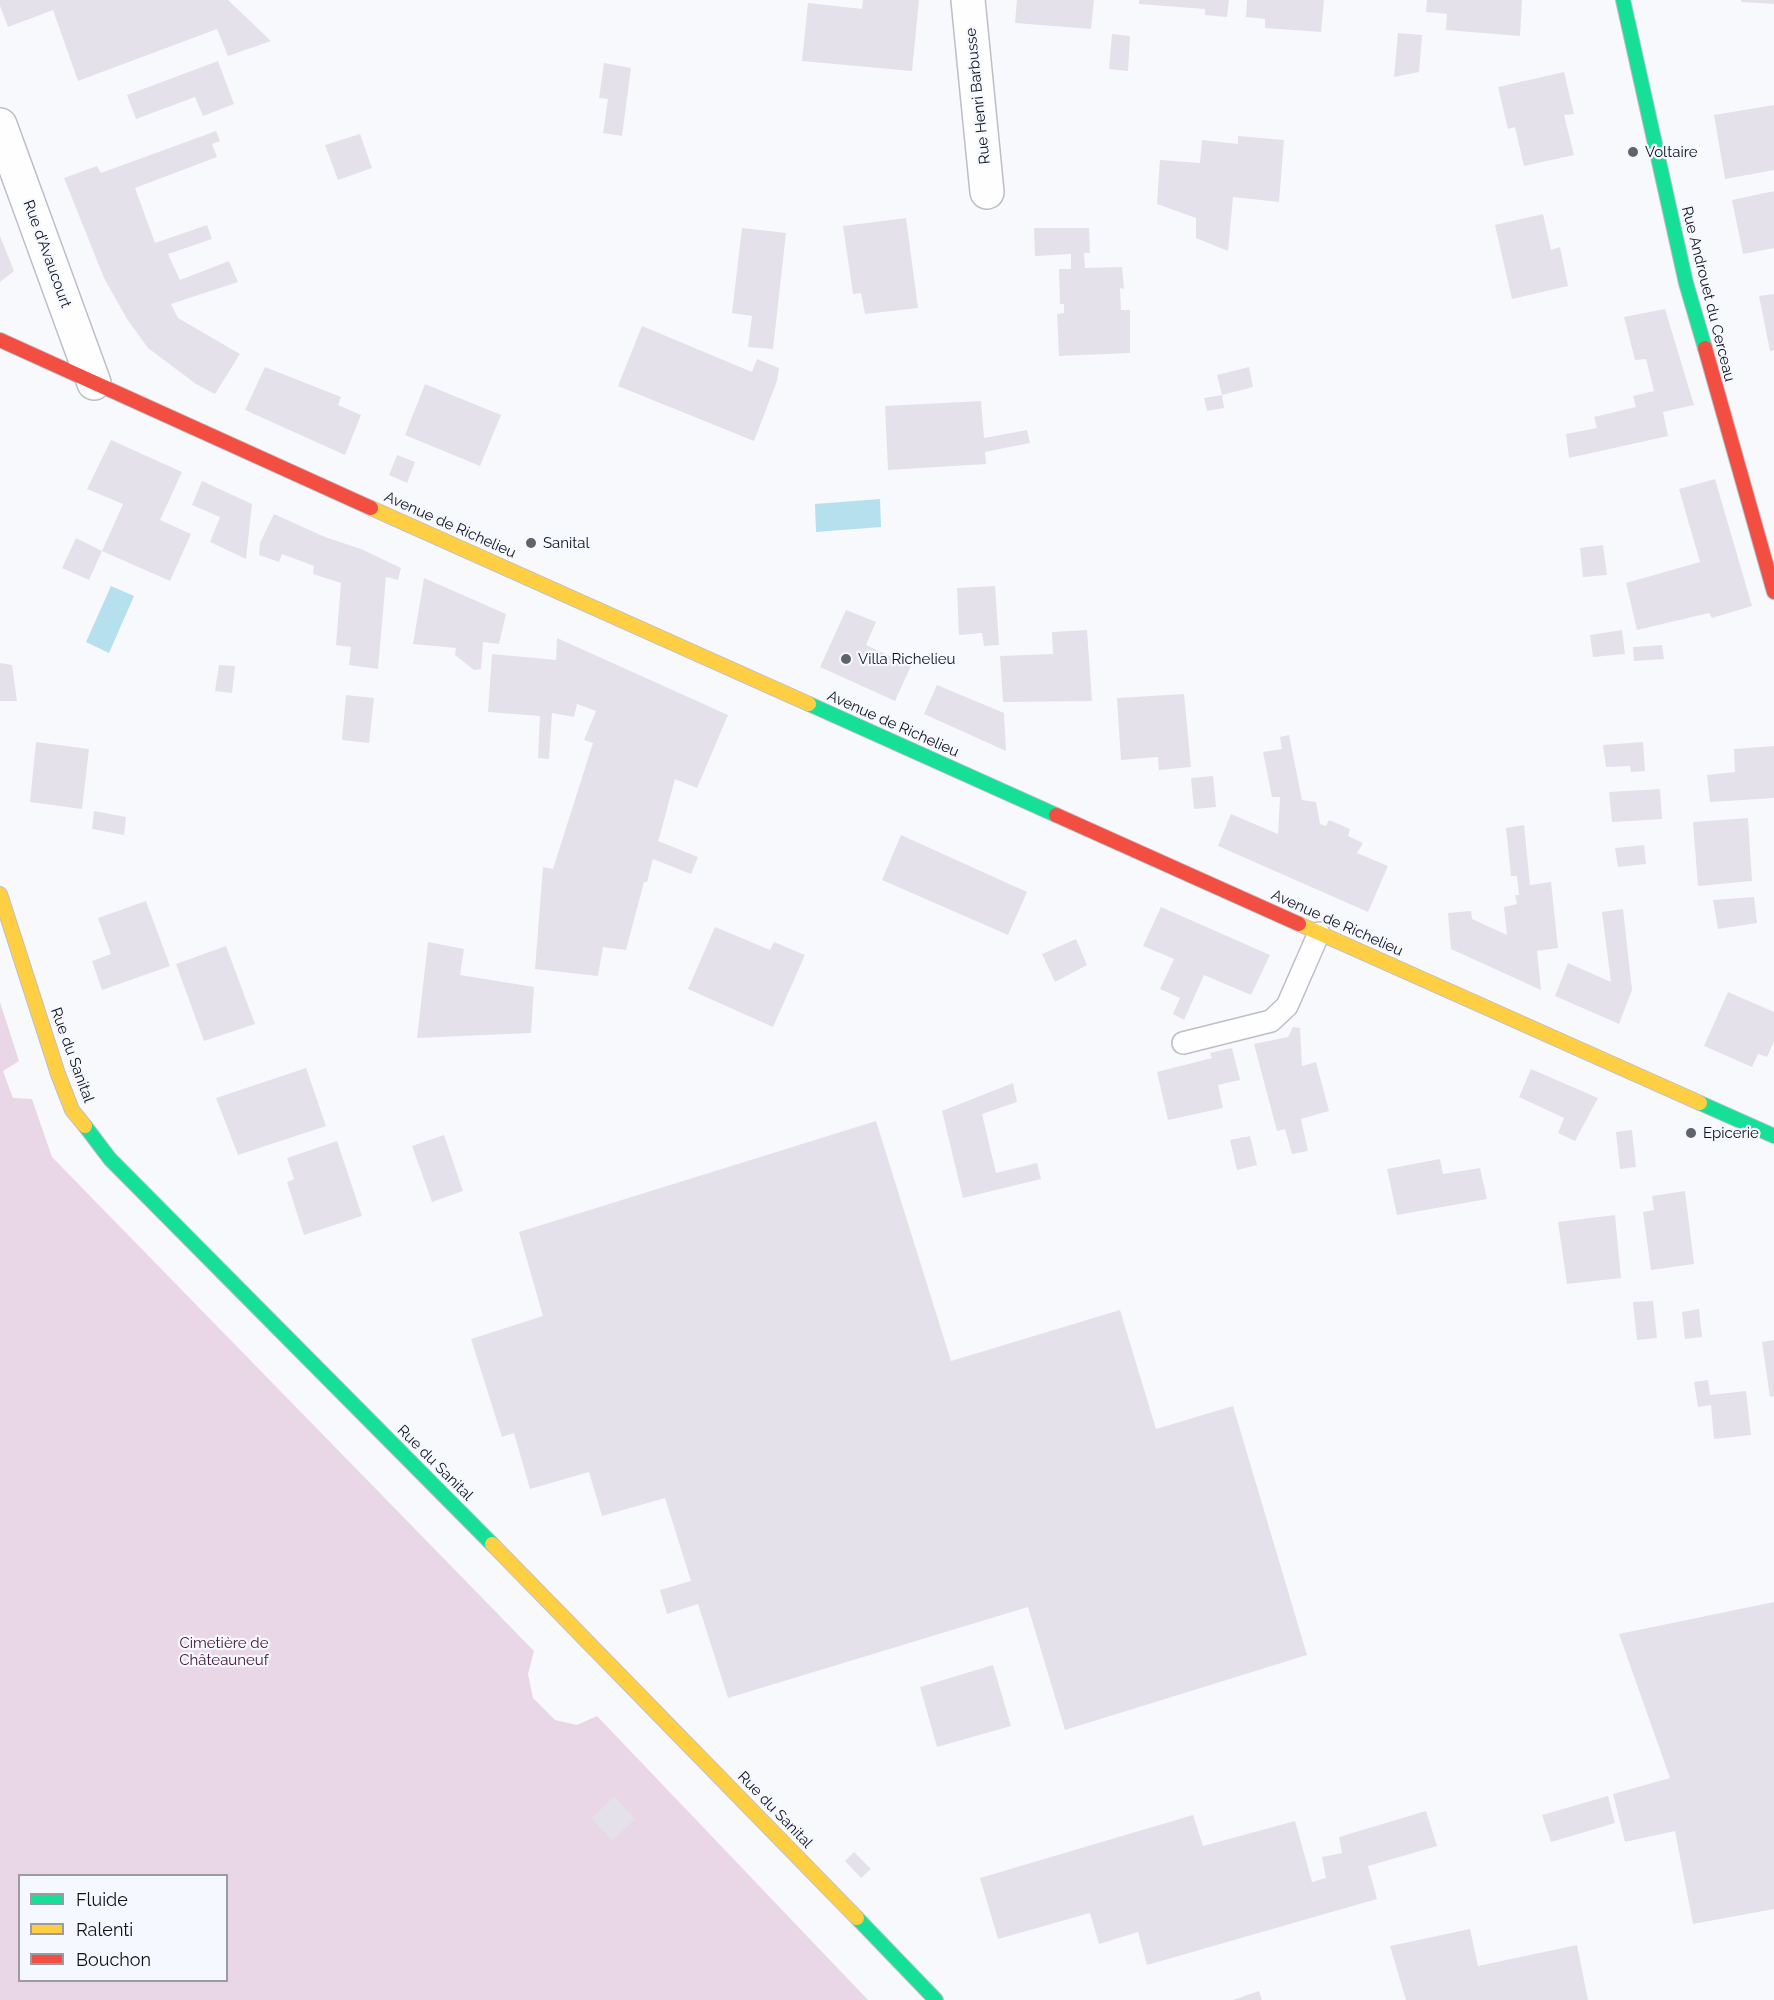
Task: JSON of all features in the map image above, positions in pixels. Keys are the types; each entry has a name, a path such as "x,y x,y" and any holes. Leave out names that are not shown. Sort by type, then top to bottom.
{"street":[{"name":"Rue Henri Barbusse","path":"968,0 987,192"},
{"name":"Rue Androuet du Cerceau","path":"1623,0 1686,283 1774,592"},
{"name":"Rue d'Avaucourt","path":"0,125 94,383"},
{"name":"Avenue de Richelieu","path":"0,340 1774,1136"},
{"name":"Rue du Sanital","path":"0,894 58,1074 72,1110 110,1159 574,1626 936,2000"}],"lane":[{"path":"1183,1043 1271,1020 1287,1006 1318,933"}],"green space":[{"name":"Cimetière de Châteauneuf","path":"0,1002 19,1061 3,1071 13,1098 32,1099 52,1157 534,1651 528,1674 533,1698 555,1720 577,1725 597,1716 868,2000 0,2000"}],"water":[{"path":"880,499 881,527 816,532 815,504"},
{"path":"111,586 134,596 109,653 86,642"}],"building":[{"path":"0,0 228,0 271,41 228,56 217,29 78,81 53,10 8,27"},
{"path":"863,0 919,0 912,71 802,61 808,3 862,9"},
{"path":"1017,0 1094,0 1091,29 1015,23"},
{"path":"1139,0 1229,0 1227,17 1205,15 1205,9 1139,4"},
{"path":"1247,0 1324,0 1321,32 1265,28 1265,19 1246,17"},
{"path":"1427,0 1522,0 1520,36 1446,30 1447,14 1426,12"},
{"path":"1741,0 1774,0 1774,4 1741,2"},
{"path":"1398,33 1422,35 1419,72 1394,77"},
{"path":"1112,34 1130,36 1128,71 1109,69"},
{"path":"218,61 234,104 203,116 195,97 136,119 127,95"},
{"path":"604,63 631,68 622,136 603,133 608,99 599,98"},
{"path":"1564,72 1574,114 1564,115 1574,155 1524,166 1515,127 1508,129 1498,87"},
{"path":"1774,105 1774,170 1725,179 1714,115"},
{"path":"216,131 220,141 212,144 217,157 135,188 155,243 207,225 212,239 168,254 180,280 229,261 238,282 171,304 178,318 240,354 215,394 196,384 148,348 127,319 104,278 64,178 97,166 101,173"},
{"path":"360,134 372,168 338,180 325,145"},
{"path":"1238,136 1284,140 1279,202 1233,197 1228,251 1196,238 1196,218 1157,204 1160,160 1200,163 1202,140 1238,144"},
{"path":"1774,191 1774,248 1743,254 1732,200"},
{"path":"1543,214 1551,250 1560,247 1568,286 1512,299 1495,225"},
{"path":"906,218 918,308 865,314 861,293 853,294 843,226"},
{"path":"742,228 786,233 773,349 748,347 752,316 732,313"},
{"path":"1034,228 1089,228 1090,253 1084,253 1085,268 1122,267 1124,289 1120,288 1121,310 1130,310 1130,353 1059,356 1057,314 1064,313 1064,304 1060,304 1059,269 1071,269 1071,254 1035,256"},
{"path":"0,236 14,271 0,282"},
{"path":"1774,294 1774,350 1770,351 1759,296"},
{"path":"1665,309 1694,405 1663,412 1668,436 1569,458 1566,434 1597,428 1594,417 1636,407 1633,396 1654,391 1646,359 1635,360 1624,317"},
{"path":"642,326 752,372 757,359 779,368 777,381 754,441 618,386"},
{"path":"265,367 341,397 338,405 361,415 345,455 245,410"},
{"path":"1249,367 1253,387 1222,395 1217,375"},
{"path":"425,384 501,415 480,466 405,435"},
{"path":"1222,395 1224,408 1207,411 1204,398"},
{"path":"981,401 984,438 1027,430 1030,443 985,452 986,464 888,470 885,406"},
{"path":"111,440 182,472 160,520 191,534 170,581 102,551 123,504 87,489"},
{"path":"397,455 415,462 407,483 389,475"},
{"path":"1715,479 1752,606 1712,618 1709,613 1637,630 1626,583 1700,562 1679,489"},
{"path":"202,481 252,504 246,559 210,542 220,517 192,505"},
{"path":"274,514 325,537 361,549 401,568 398,580 386,577 378,669 349,665 351,647 336,645 341,583 313,574 314,566 282,554 279,562 259,555 260,543"},
{"path":"76,538 102,551 89,580 62,568"},
{"path":"1603,545 1607,575 1583,577 1580,548"},
{"path":"424,578 506,614 499,644 483,642 481,669 474,670 455,655 456,648 413,644"},
{"path":"995,586 999,645 984,646 982,633 959,635 957,588"},
{"path":"846,610 876,622 866,645 911,666 895,701 820,667"},
{"path":"1087,630 1092,701 1003,702 1000,656 1053,654 1052,632"},
{"path":"1622,630 1625,654 1593,657 1590,635"},
{"path":"557,638 728,715 697,788 675,779 658,841 698,857 691,874 653,859 647,882 644,882 626,950 603,947 598,976 535,969 543,867 553,869 593,743 584,740 596,711 577,704 574,717 552,713 549,759 538,758 540,716 488,712 492,654 556,660"},
{"path":"1662,645 1664,659 1634,661 1633,647"},
{"path":"0,663 12,665 17,701 0,701"},
{"path":"219,665 235,666 232,693 215,691"},
{"path":"937,685 1004,713 1006,751 924,714"},
{"path":"1184,694 1191,767 1159,770 1158,757 1121,760 1117,698"},
{"path":"346,695 374,698 369,743 342,740"},
{"path":"1289,735 1302,800 1316,802 1320,824 1326,826 1329,820 1350,829 1348,836 1363,843 1357,853 1388,866 1368,912 1218,846 1231,814 1278,834 1280,797 1272,797 1263,752 1282,749 1280,737"},
{"path":"36,742 89,749 82,809 30,802"},
{"path":"1643,742 1645,771 1631,772 1630,766 1606,767 1603,745"},
{"path":"1774,746 1774,798 1710,802 1707,775 1735,772 1734,749"},
{"path":"1213,776 1216,807 1194,809 1191,778"},
{"path":"1660,789 1662,819 1612,822 1609,792"},
{"path":"94,811 126,817 124,835 92,829"},
{"path":"1748,818 1752,881 1698,886 1693,822"},
{"path":"1524,825 1530,885 1551,882 1558,948 1537,951 1541,990 1451,949 1448,913 1471,911 1472,919 1507,935 1504,907 1517,904 1515,895 1519,895 1517,876 1511,876 1506,828"},
{"path":"901,835 1027,892 1008,935 882,880"},
{"path":"1644,845 1646,864 1618,867 1615,848"},
{"path":"1754,897 1757,923 1718,929 1713,900"},
{"path":"146,901 170,966 102,990 92,961 111,954 98,918"},
{"path":"1161,907 1270,955 1251,995 1204,975 1184,1020 1173,1014 1180,998 1160,989 1174,959 1143,946"},
{"path":"1623,909 1632,990 1619,1024 1555,996 1568,963 1611,982 1602,912"},
{"path":"715,927 770,950 774,942 805,955 773,1027 688,989"},
{"path":"1076,939 1087,965 1055,982 1042,954"},
{"path":"428,942 464,949 460,975 534,987 531,1033 417,1038"},
{"path":"226,946 255,1024 204,1041 176,964"},
{"path":"1728,992 1774,1012 1774,1041 1767,1057 1758,1054 1752,1067 1704,1046"},
{"path":"1293,1027 1300,1028 1302,1066 1316,1062 1329,1111 1301,1119 1308,1151 1292,1154 1285,1129 1277,1131 1254,1044 1288,1037"},
{"path":"1232,1048 1240,1080 1218,1085 1223,1108 1168,1120 1157,1072 1212,1058 1210,1053"},
{"path":"306,1068 326,1126 238,1155 216,1098"},
{"path":"1531,1069 1598,1098 1575,1141 1558,1133 1564,1118 1519,1097"},
{"path":"1013,1083 1017,1102 982,1114 996,1173 1037,1163 1041,1179 963,1198 942,1111"},
{"path":"876,1121 951,1361 1120,1310 1156,1429 1233,1406 1307,1655 1065,1730 1028,1607 728,1698 698,1604 667,1614 660,1590 691,1581 665,1498 602,1516 589,1472 530,1489 514,1433 502,1437 471,1339 543,1316 519,1232"},
{"path":"1632,1130 1636,1167 1620,1169 1616,1132"},
{"path":"444,1135 463,1191 432,1202 412,1146"},
{"path":"1250,1136 1257,1165 1237,1170 1230,1140"},
{"path":"337,1141 362,1216 304,1235 287,1182 294,1179 287,1158"},
{"path":"1440,1159 1443,1174 1480,1168 1487,1199 1397,1215 1387,1169"},
{"path":"1685,1191 1694,1264 1651,1270 1643,1212 1654,1210 1652,1196"},
{"path":"1615,1215 1621,1278 1567,1284 1558,1222"},
{"path":"1653,1301 1657,1338 1637,1340 1633,1302"},
{"path":"1699,1309 1702,1337 1685,1339 1682,1312"},
{"path":"1774,1340 1774,1396 1770,1397 1762,1342"},
{"path":"1708,1380 1710,1395 1746,1391 1751,1435 1714,1439 1711,1405 1698,1407 1694,1382"},
{"path":"1774,1602 1774,1909 1693,1924 1675,1831 1625,1842 1613,1794 1670,1778 1619,1634"},
{"path":"993,1665 1011,1726 937,1747 920,1687"},
{"path":"614,1796 635,1819 612,1841 592,1818"},
{"path":"1608,1796 1615,1823 1551,1842 1542,1815"},
{"path":"1426,1811 1437,1846 1368,1866 1377,1899 1147,1965 1138,1932 1099,1944 1090,1913 998,1939 980,1878 1193,1815 1203,1846 1295,1821 1312,1882 1326,1878 1322,1857 1342,1853 1339,1837"},
{"path":"854,1852 871,1869 861,1878 845,1861"},
{"path":"1470,1929 1478,1966 1577,1945 1588,2000 1406,2000 1390,1946"},
{"path":"1259,1991 1262,2000 1233,2000"}],"traffic: fast":[{"path":"1623,0 1686,283 1705,348"},
{"path":"809,704 1056,815"},
{"path":"1700,1103 1774,1136"},
{"path":"85,1126 110,1159 492,1544"},
{"path":"857,1918 936,2000"}],"traffic: slow":[{"path":"371,508 809,704"},
{"path":"0,894 58,1074 72,1110 85,1126"},
{"path":"1299,924 1700,1103"},
{"path":"492,1544 857,1918"}],"traffic: jam":[{"path":"0,340 371,508"},
{"path":"1705,348 1774,592"},
{"path":"1056,815 1299,924"}],"place":[{"name":"Voltaire","path":"1633,152"},
{"name":"Sanital","path":"531,543"},
{"name":"Villa Richelieu","path":"846,659"},
{"name":"Epicerie","path":"1691,1133"}]}
